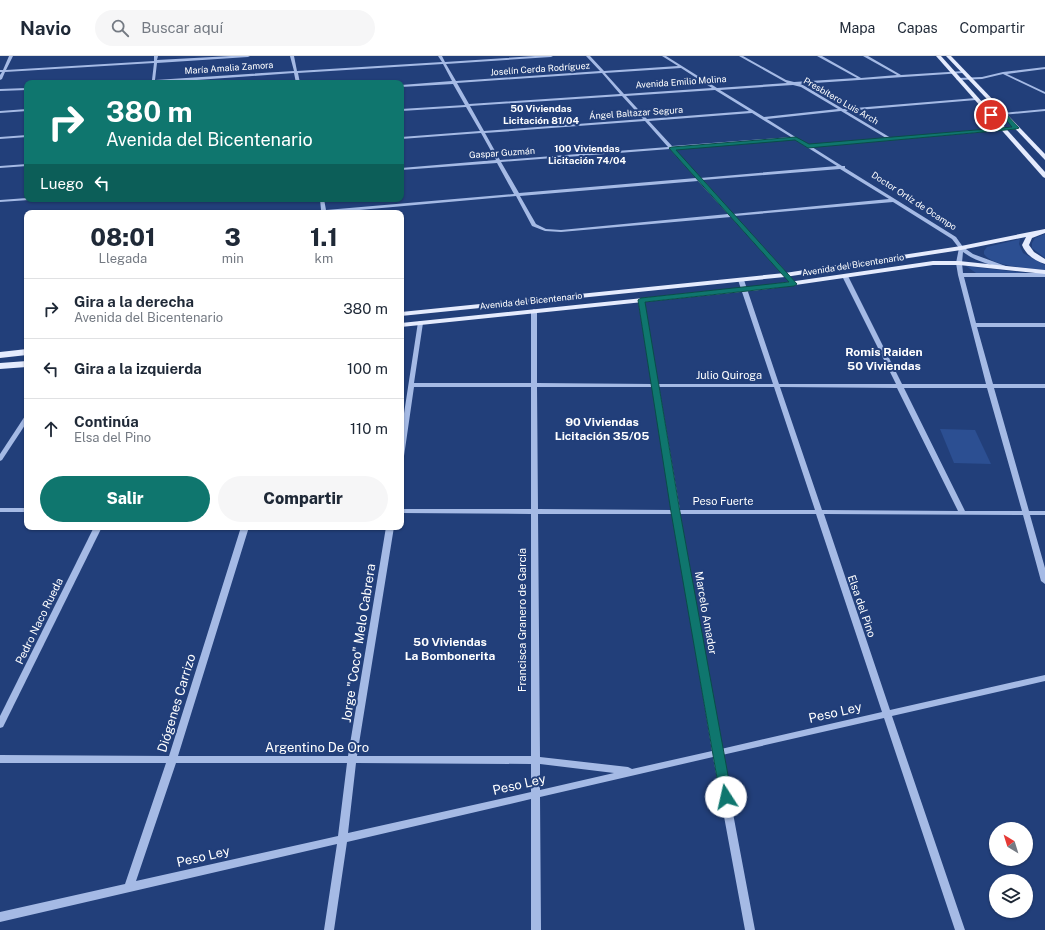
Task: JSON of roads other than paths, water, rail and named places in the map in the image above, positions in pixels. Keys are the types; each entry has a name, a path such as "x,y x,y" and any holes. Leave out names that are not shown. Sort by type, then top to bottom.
{"main road":[{"path":"939,56 1045,176"},
{"path":"948,56 1045,158"},
{"name":"Avenida del Bicentenario","path":"404,314 785,275 961,248 1045,231"},
{"path":"1035,233 1026,240 1025,245 1027,250 1034,256 1045,262"},
{"name":"Avenida del Bicentenario","path":"404,325 794,284 933,263 959,263 1010,268 1045,274"},
{"path":"0,355 24,352"},
{"path":"0,366 24,364"}],"street":[{"path":"0,79 2,71 11,56"},
{"path":"153,80 156,56"},
{"path":"2,71 248,56"},
{"path":"292,56 297,80"},
{"path":"440,56 534,225 545,230 561,230 894,200"},
{"name":"María Amalia Zamora","path":"182,80 550,56"},
{"path":"588,56 794,284"},
{"name":"Doctor Ortíz de Ocampo","path":"664,56 954,238 961,248 979,258 1010,268"},
{"name":"Presbítero Luis Arch","path":"741,56 792,83 802,86 890,138"},
{"path":"819,56 859,78"},
{"path":"865,56 899,75"},
{"name":"Joselín Cerda Rodríguez","path":"404,86 681,67"},
{"path":"958,79 982,78 1003,73 1045,68"},
{"name":"Avenida Emilio Molina","path":"404,110 899,75 963,72"},
{"path":"1003,73 1045,93"},
{"path":"0,90 24,89"},
{"path":"763,118 976,99"},
{"path":"0,112 24,110"},
{"path":"991,115 1045,110"},
{"name":"Ángel Baltazar Segura","path":"404,138 753,112"},
{"path":"808,146 1016,128"},
{"path":"0,138 24,136"},
{"name":"Gaspar Guzmán","path":"404,169 796,138"},
{"path":"0,167 24,165"},
{"path":"347,210 843,167"},
{"path":"0,201 24,198"},
{"path":"961,248 959,263 961,275 990,386 1045,581"},
{"path":"961,275 1045,274"},
{"path":"845,276 963,513"},
{"name":"Elsa del Pino","path":"741,280 960,930"},
{"name":"Marcelo Amador","path":"641,300 717,753 750,930"},
{"name":"Francisca Granero de García","path":"534,311 533,511 536,930"},
{"path":"404,437 420,323"},
{"path":"975,324 1045,325"},
{"name":"Julio Quiroga","path":"412,385 1045,386"},
{"path":"0,459 24,422"},
{"path":"0,510 24,510"},
{"name":"Peso Fuerte","path":"404,511 1045,513"},
{"name":"Pedro Naco Rueda","path":"0,725 97,530"},
{"name":"Diógenes Carrizo","path":"129,887 172,760 244,530"},
{"name":"Jorge \"Coco\" Melo Cabrera","path":"329,930 343,838 352,760 390,530"},
{"name":"Peso Ley","path":"0,917 1045,678"},
{"name":"Argentino De Oro","path":"0,759 535,760 634,772"}],"district":[{"name":"50 Viviendas Licitación 81/04","path":"541,114"},
{"name":"100 Viviendas Licitación 74/04","path":"587,154"},
{"name":"Romis Raiden 50 Viviendas","path":"884,359"},
{"name":"90 Viviendas Licitación 35/05","path":"602,429"},
{"name":"50 Viviendas La Bombonerita","path":"450,649"}]}
